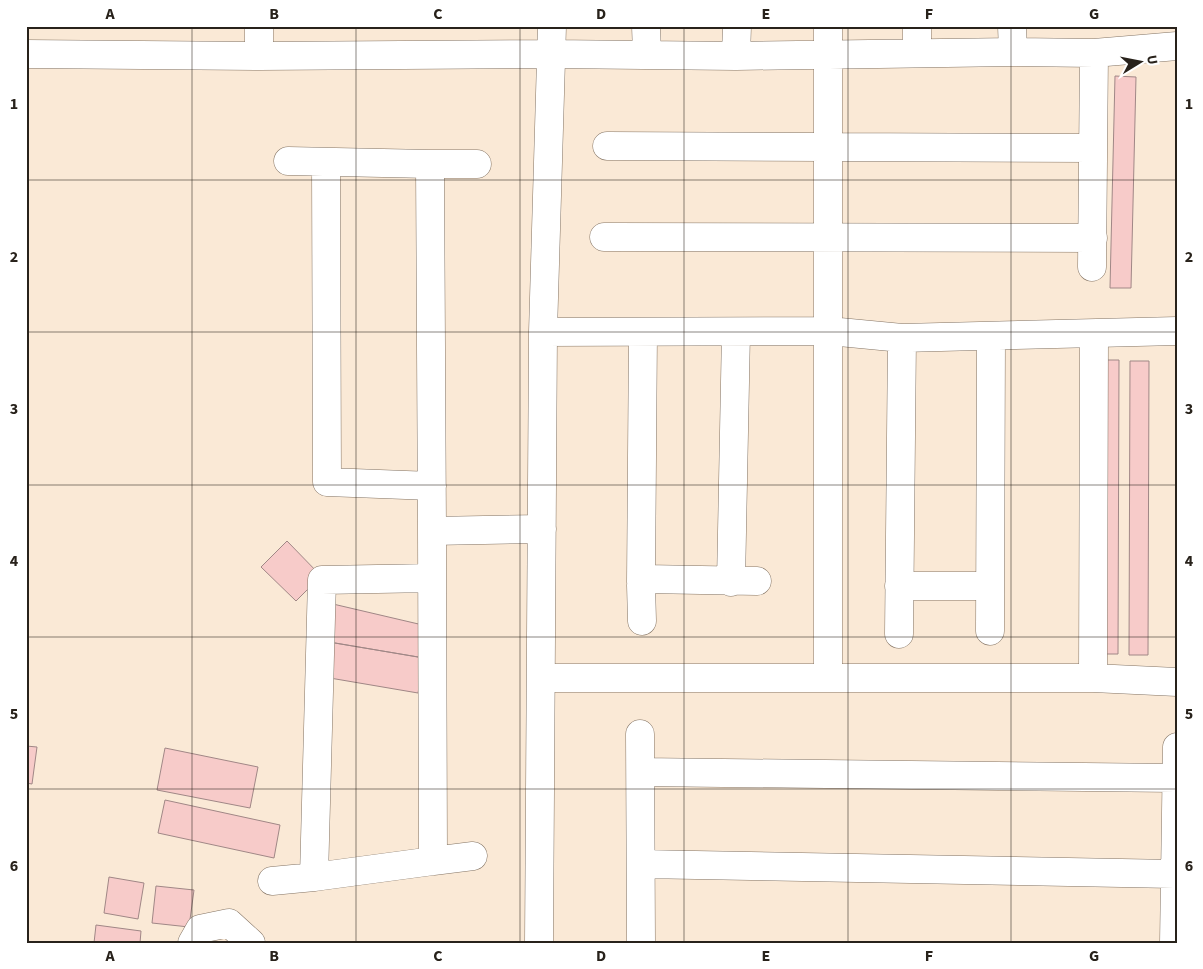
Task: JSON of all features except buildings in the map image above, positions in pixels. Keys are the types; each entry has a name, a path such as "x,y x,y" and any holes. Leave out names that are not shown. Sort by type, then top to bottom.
{"street":[{"path":"259,26 259,56"},
{"path":"539,943 543,332 552,26"},
{"path":"646,26 647,54"},
{"path":"736,26 736,56"},
{"path":"828,26 828,678"},
{"path":"917,26 917,53"},
{"path":"26,54 259,56 647,54 736,56 917,53 1013,39 1094,53 1177,46"},
{"path":"1092,266 1094,53"},
{"path":"607,146 1093,148"},
{"path":"288,161 477,164"},
{"path":"326,162 327,482 432,486"},
{"path":"430,164 433,861"},
{"path":"604,238 1093,238"},
{"path":"543,332 829,331 902,338 1177,331"},
{"path":"642,621 643,332"},
{"path":"641,582 645,579 744,581 736,332"},
{"path":"1093,678 1094,334"},
{"path":"990,631 991,337"},
{"path":"899,634 902,338"},
{"path":"432,531 542,529"},
{"path":"314,876 322,580 432,578"},
{"path":"899,586 990,586"},
{"path":"542,678 1093,678 1177,682"},
{"path":"640,734 641,943"},
{"path":"1174,943 1175,778 1177,748"},
{"path":"641,772 1175,778"},
{"path":"272,881 473,856"},
{"path":"641,864 1174,874"},
{"path":"192,943 200,929 229,923 251,943"}]}
